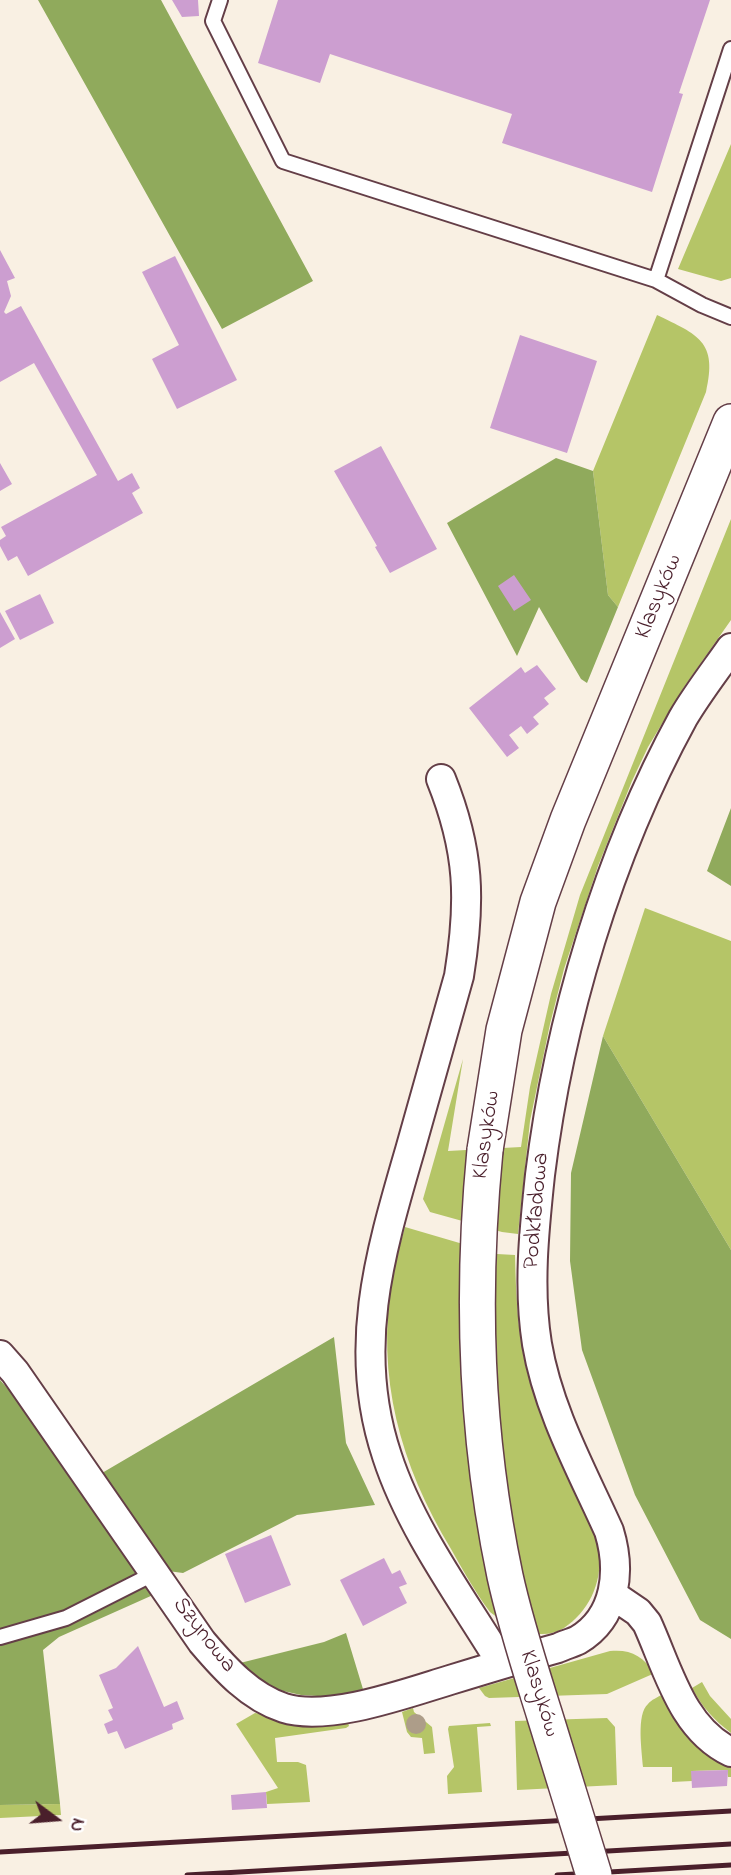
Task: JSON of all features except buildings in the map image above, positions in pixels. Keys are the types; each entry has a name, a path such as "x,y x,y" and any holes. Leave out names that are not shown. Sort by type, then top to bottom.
{"street":[{"name":"Klasyków","path":"594,1875 505,1577 493,1509 479,1394 476,1335 478,1222 485,1150 504,1030 538,902 568,820 731,422"},
{"name":"Podkładowa","path":"613,1595 617,1572 609,1531 553,1403 537,1342 533,1302 533,1247 545,1132 569,1017 592,940 642,801 684,716 731,648"},
{"path":"441,779 463,844 468,890 466,930 459,976 377,1267 372,1307 371,1375 375,1411 386,1454 408,1509 502,1664"},
{"name":"Szynowa","path":"0,1355 15,1371 202,1642 220,1663 253,1692 285,1708 304,1711 330,1709 383,1700 579,1640 594,1626 613,1595"},
{"path":"613,1595 638,1612 647,1623 695,1724 702,1733 731,1752"}],"lane":[{"path":"220,0 213,21 284,160 656,280 731,317"},
{"path":"656,280 731,50"},
{"path":"0,1637 66,1618 155,1573"}],"green space":[{"path":"38,0 161,0 313,281 222,329"},
{"path":"731,144 731,278 721,281 678,269"},
{"path":"657,315 684,328 701,342 707,350 709,375 706,392 618,607 608,595 593,471"},
{"path":"556,458 593,471 608,595 618,607 587,683 581,679 539,607 517,656 447,523"},
{"path":"731,519 731,620 684,687 648,747 598,866 564,969 530,1121 518,1234 430,1212 423,1199 463,1059 448,1151 521,1147 530,1087 551,994 580,895"},
{"path":"731,808 731,886 707,871"},
{"path":"645,908 731,941 731,1250 603,1036"},
{"path":"603,1036 731,1250 731,1639 700,1620 635,1495 582,1350 570,1261 571,1173"},
{"path":"405,1227 497,1254 515,1255 518,1322 531,1386 594,1534 599,1555 598,1576 592,1596 573,1621 555,1632 535,1633 515,1628 490,1612 469,1581 418,1485 396,1419 387,1351 392,1279"},
{"path":"334,1337 346,1443 375,1505 297,1515 183,1573 168,1571 102,1473"},
{"path":"0,1380 36,1420 153,1595 59,1637 43,1650 60,1804 0,1805"},
{"path":"346,1633 366,1699 301,1695 248,1683 236,1664 324,1642"},
{"path":"610,1651 624,1651 636,1655 655,1673 607,1694 489,1698 479,1688"},
{"path":"702,1682 710,1696 731,1719 731,1733 709,1713 692,1688"},
{"path":"663,1694 675,1719 689,1738 707,1754 731,1767 731,1777 728,1777 727,1770 692,1771 692,1781 672,1782 672,1767 643,1767 642,1716 649,1703"},
{"path":"413,1708 414,1712 432,1727 435,1753 424,1754 422,1738 411,1737 407,1732 402,1712"},
{"path":"255,1713 279,1717 347,1719 349,1726 346,1728 275,1738 277,1762 298,1762 306,1765 310,1802 267,1804 266,1792 278,1788 236,1724"},
{"path":"607,1718 615,1727 617,1785 517,1790 515,1721"},
{"path":"490,1723 491,1726 477,1727 482,1792 448,1794 447,1776 454,1767 449,1726"},
{"path":"60,1804 61,1815 0,1818 0,1805"}],"railway":[{"path":"0,1852 731,1811"},
{"path":"187,1875 731,1844"},
{"path":"557,1875 731,1865"}]}
